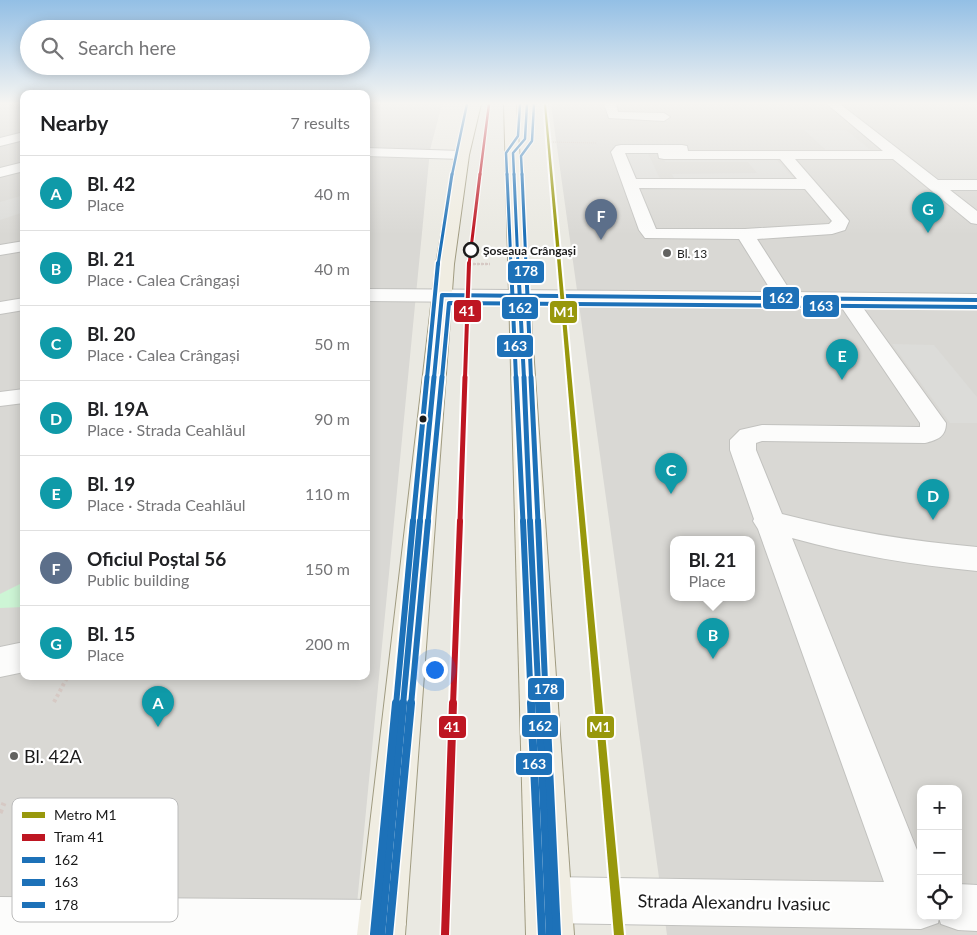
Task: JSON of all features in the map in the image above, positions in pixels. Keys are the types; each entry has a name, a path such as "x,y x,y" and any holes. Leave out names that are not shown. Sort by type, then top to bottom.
{"main road":[{"path":"455,148 462,155"},
{"path":"382,930 444,279 464,148"},
{"path":"513,148 517,280 549,918"},
{"path":"513,153 518,148"}],"street":[{"path":"682,148 684,152"},
{"path":"887,148 977,220"},
{"path":"784,156 841,221 839,226 832,229 745,234 651,234 628,183 618,152 632,149 784,156 897,156"},
{"path":"370,152 462,155"},
{"path":"649,156 684,152"},
{"path":"628,183 809,184"},
{"path":"934,185 977,186"},
{"path":"745,234 785,298"},
{"path":"0,250 20,247"},
{"path":"370,294 444,279 517,280 785,298 977,300"},
{"path":"846,299 933,423 933,431 925,435 762,433 749,436 743,440 743,450 768,521 918,875"},
{"path":"0,308 20,305"},
{"path":"0,399 20,396"},
{"path":"768,521 840,540 910,553 977,559"},
{"path":"0,662 20,658"},
{"name":"Strada Alexandru Ivasiuc","path":"549,918 917,907"},
{"name":"Strada Alexandru Ivasiuc","path":"962,908 977,908"},
{"path":"0,922 382,930"}],"path":[{"path":"626,148 632,149"},
{"path":"444,279 517,280"},
{"path":"54,702 66,680"},
{"path":"0,813 4,803"}],"shaded area":[{"path":"0,148 20,148 20,680 370,680 370,148 431,148 354,935 0,935"},
{"path":"557,148 977,148 977,935 667,935"},
{"path":"823,148 868,148 873,152 828,152"},
{"path":"621,149 646,149 662,183 629,183"},
{"path":"663,157 774,157 795,180 675,180 672,174 757,173 748,162 665,162"},
{"path":"20,196 20,213 0,220 0,202"},
{"path":"892,344 934,345 977,397 977,423 950,423"}],"green space":[{"path":"20,584 20,607 0,608 0,594"}],"metro line":[{"name":"M1","path":"549,148 619,935"}],"tram line":[{"name":"41","path":"445,935 469,264 484,148"}],"transit line":[{"name":"178","path":"374,934 438,263 457,148"},
{"name":"163","path":"510,148 506,153 542,935"},
{"name":"162","path":"518,148 513,153 550,935"},
{"name":"178","path":"527,148 521,156 557,935"},
{"name":"162","path":"381,935 442,295 977,300"},
{"name":"163","path":"389,935 449,303 977,307"}],"place":[{"name":"Bl. 15","path":"928,233"},
{"name":"Oficiul Poștal 56","path":"601,240"},
{"name":"Șoseaua Crângași","path":"471,250"},
{"name":"Bl. 13","path":"667,253"},
{"name":"Bl. 19","path":"842,380"},
{"name":"Bl. 20","path":"671,494"},
{"name":"Bl. 19A","path":"933,520"},
{"name":"Bl. 21","path":"713,659"},
{"name":"Bl. 42","path":"158,727"},
{"name":"Bl. 42A","path":"14,756"}]}
